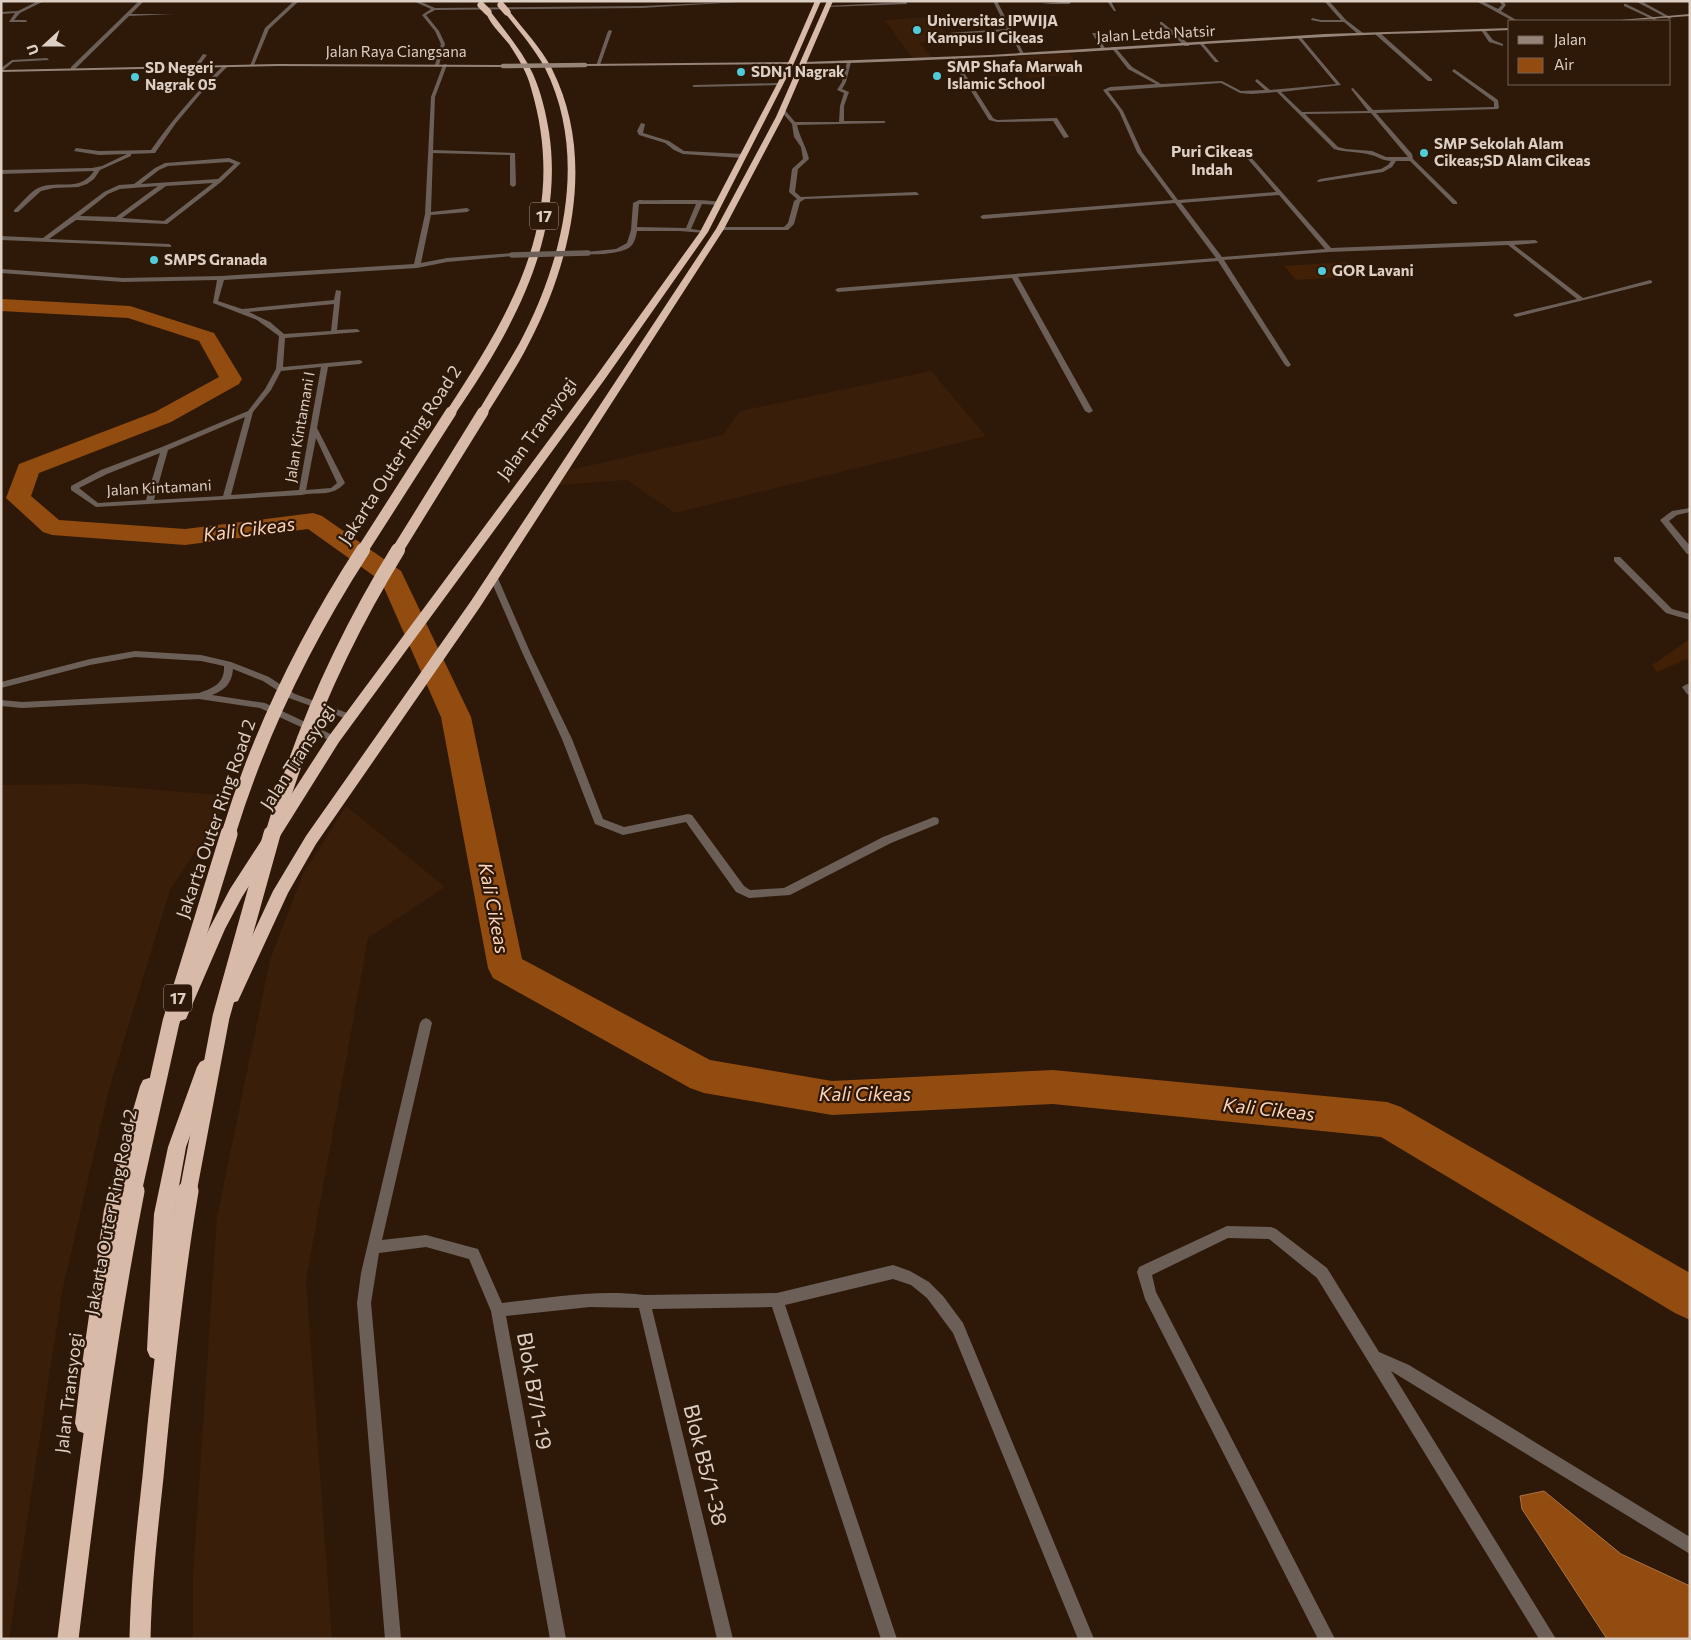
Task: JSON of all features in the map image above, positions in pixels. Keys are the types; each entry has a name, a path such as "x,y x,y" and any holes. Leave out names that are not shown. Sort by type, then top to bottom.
{"highway":[{"name":"Jalan Transyogi","path":"67,1639 91,1372 114,1210 150,1081 217,928 236,893 334,738 601,377 704,232 791,63 818,1"},
{"name":"Jakarta Outer Ring Road 2","path":"67,1639 90,1456 117,1276 141,1152 171,1022 231,826 256,755 295,667 335,593 497,341 524,284 539,244 549,194 549,156 545,120 532,81 519,55 488,12 479,3"},
{"path":"149,1639 158,1303 164,1214 177,1147 231,1000 289,876 342,794 476,604 720,229 752,173 804,63 829,4"},
{"name":"17","path":"140,1639 141,1600 156,1440 176,1264 191,1172 221,1017 275,824 297,754 332,668 370,595 524,343 550,286 564,243 572,194 572,154 566,118 552,77 539,53 502,6"},
{"path":"736,172 752,173"}],"main road":[{"path":"1638,20 1690,15"},
{"name":"Jalan Letda Natsir","path":"804,63 952,58 1298,37 1508,29"},
{"name":"Jalan Raya Ciangsana","path":"1,71 252,65 503,66 791,63"}],"street":[{"path":"26,21 10,21 19,12 42,1"},
{"path":"73,68 142,1"},
{"path":"252,65 267,28 297,1"},
{"path":"415,1 434,10"},
{"path":"436,65 442,44 437,30 424,14 434,10 642,7 752,1"},
{"path":"995,1 1022,53"},
{"path":"1044,4 1069,3 1068,1"},
{"path":"1109,1 1115,10"},
{"path":"1326,1 1345,21 1361,34"},
{"path":"1478,1 1514,20"},
{"path":"1498,11 1504,5 1501,1"},
{"path":"1637,1 1670,18"},
{"path":"829,4 906,3"},
{"path":"1626,5 1655,19"},
{"path":"1,13 19,12"},
{"path":"130,14 170,14"},
{"path":"1312,19 1345,21"},
{"path":"1161,23 1187,45"},
{"path":"950,33 1010,30"},
{"path":"598,65 610,31"},
{"path":"1483,31 1491,41 1501,45"},
{"path":"1094,34 1104,49"},
{"path":"1378,34 1430,80"},
{"path":"1288,365 1220,259 1140,152 1121,111 1105,90 1159,84 1222,82 1241,92 1279,92 1340,84 1298,37"},
{"path":"1201,44 1217,61"},
{"path":"1113,48 1130,68 1159,84"},
{"path":"196,66 205,54"},
{"path":"952,58 991,119 997,121 1054,119 1066,137"},
{"path":"1,71 12,61 47,60"},
{"path":"841,123 842,106 847,92 839,90 844,82 849,62"},
{"path":"417,266 428,214 433,97 445,65"},
{"path":"76,150 99,154 155,150 174,122 200,91 226,66"},
{"path":"1299,112 1497,108 1496,101 1454,70"},
{"path":"1258,80 1270,92"},
{"path":"694,86 779,84"},
{"path":"1353,89 1410,154 1411,159 1455,203"},
{"path":"1279,92 1336,148 1346,151 1372,153 1385,159 1411,159"},
{"path":"782,110 794,124 797,137 804,147 806,159 794,169 792,192 799,198 916,194"},
{"path":"794,124 884,122"},
{"path":"643,124 640,131 641,134 667,142 684,152 743,156"},
{"path":"1242,150 1329,250"},
{"path":"431,151 513,154 513,184"},
{"path":"1,172 98,169 132,153"},
{"path":"75,218 166,223 238,163 229,160 168,164 157,169 136,185"},
{"path":"1320,181 1383,170 1390,166 1394,160"},
{"path":"16,212 38,190 78,186 92,179 98,169"},
{"path":"45,239 106,193 119,188 136,185 219,180"},
{"path":"118,219 166,183"},
{"path":"983,217 1280,193"},
{"path":"720,229 786,228 790,224 799,198"},
{"path":"688,230 700,202"},
{"path":"1,271 123,280 221,278 417,266 447,260 512,255 615,251 628,247 634,239 636,203 719,203"},
{"path":"428,214 467,210"},
{"path":"635,229 704,232"},
{"path":"1,238 169,246"},
{"path":"838,290 1329,250 1534,242"},
{"path":"1510,244 1582,300"},
{"path":"1014,276 1089,411"},
{"path":"221,278 215,302 271,324 282,336 279,369 360,362"},
{"path":"1516,315 1650,282"},
{"path":"334,332 338,292"},
{"path":"242,311 336,302"},
{"path":"282,336 358,331"},
{"name":"Jalan Kintamani I","path":"302,493 325,366"},
{"name":"Jalan Kintamani","path":"279,369 268,390 250,412 165,449 104,472 74,488 96,505 333,490 341,483 314,428"},
{"path":"226,498 250,412"},
{"path":"150,502 165,449"},
{"path":"1690,510 1674,513 1664,520 1665,524 1690,552"},
{"path":"1616,559 1669,611 1690,618"},
{"path":"493,576 569,744 599,821 623,832 688,818 740,889 749,894 786,892 887,840 934,821"},
{"path":"1,684 90,662 135,654 202,658 228,664 266,679 292,696 350,716"},
{"path":"199,696 216,690 225,684 229,677 228,664"},
{"path":"1,703 22,704 199,696 262,705 334,738"},
{"path":"392,1639 364,1303 368,1272 426,1023"},
{"path":"1327,1639 1150,1294 1144,1272 1227,1232 1271,1233 1322,1273 1548,1639"},
{"name":"Blok B7/1-19","path":"375,1247 426,1242 473,1254 498,1310 558,1639"},
{"path":"498,1310 627,1299 644,1302 777,1300 893,1272 911,1277 925,1286 941,1302 958,1328 1086,1639"},
{"path":"777,1300 889,1639"},
{"name":"Blok B5/1-38","path":"644,1302 725,1639"},
{"path":"1373,1356 1404,1370 1690,1546"}],"shaded area":[{"name":"Universitas IPWIJA Kampus II Cikeas","path":"931,17 951,40 920,43 932,58 913,59 885,20"},
{"path":"1068,53 1081,67 1063,70 1066,75 1029,78 1022,71 1025,70 1010,57"},
{"name":"GOR Lavani","path":"1347,262 1360,276 1296,280 1284,266"},
{"path":"931,371 986,436 675,513 627,480 558,485 570,470 723,435 740,411"},
{"path":"1690,639 1690,663 1687,659 1657,672 1652,665"},
{"path":"85,784 232,796 170,890 109,1089 62,1292 9,1639 1,1639 1,785"},
{"path":"346,806 445,887 368,938 306,1280 332,1639 193,1639 193,1577 217,1217 270,960 303,874"}],"water":[{"path":"1544,1491 1621,1554 1690,1586 1690,1639 1607,1639 1522,1509 1520,1496"}],"waterway":[{"name":"Kali Cikeas","path":"1,305 130,312 207,337 231,379 163,417 28,469 18,498 52,527 185,537 313,521 392,577 456,717 506,968 704,1076 832,1098 1053,1087 1387,1120 1690,1298"}],"place":[{"name":"Universitas IPWIJA Kampus II Cikeas","path":"917,30"},
{"name":"SDN 1 Nagrak","path":"741,72"},
{"name":"SMP Shafa Marwah Islamic School","path":"937,76"},
{"name":"SD Negeri Nagrak 05","path":"135,77"},
{"name":"SMP Sekolah Alam Cikeas;SD Alam Cikeas","path":"1424,153"},
{"name":"SMPS Granada","path":"154,260"},
{"name":"GOR Lavani","path":"1322,271"}],"district":[{"name":"Puri Cikeas Indah","path":"1212,160"}]}
